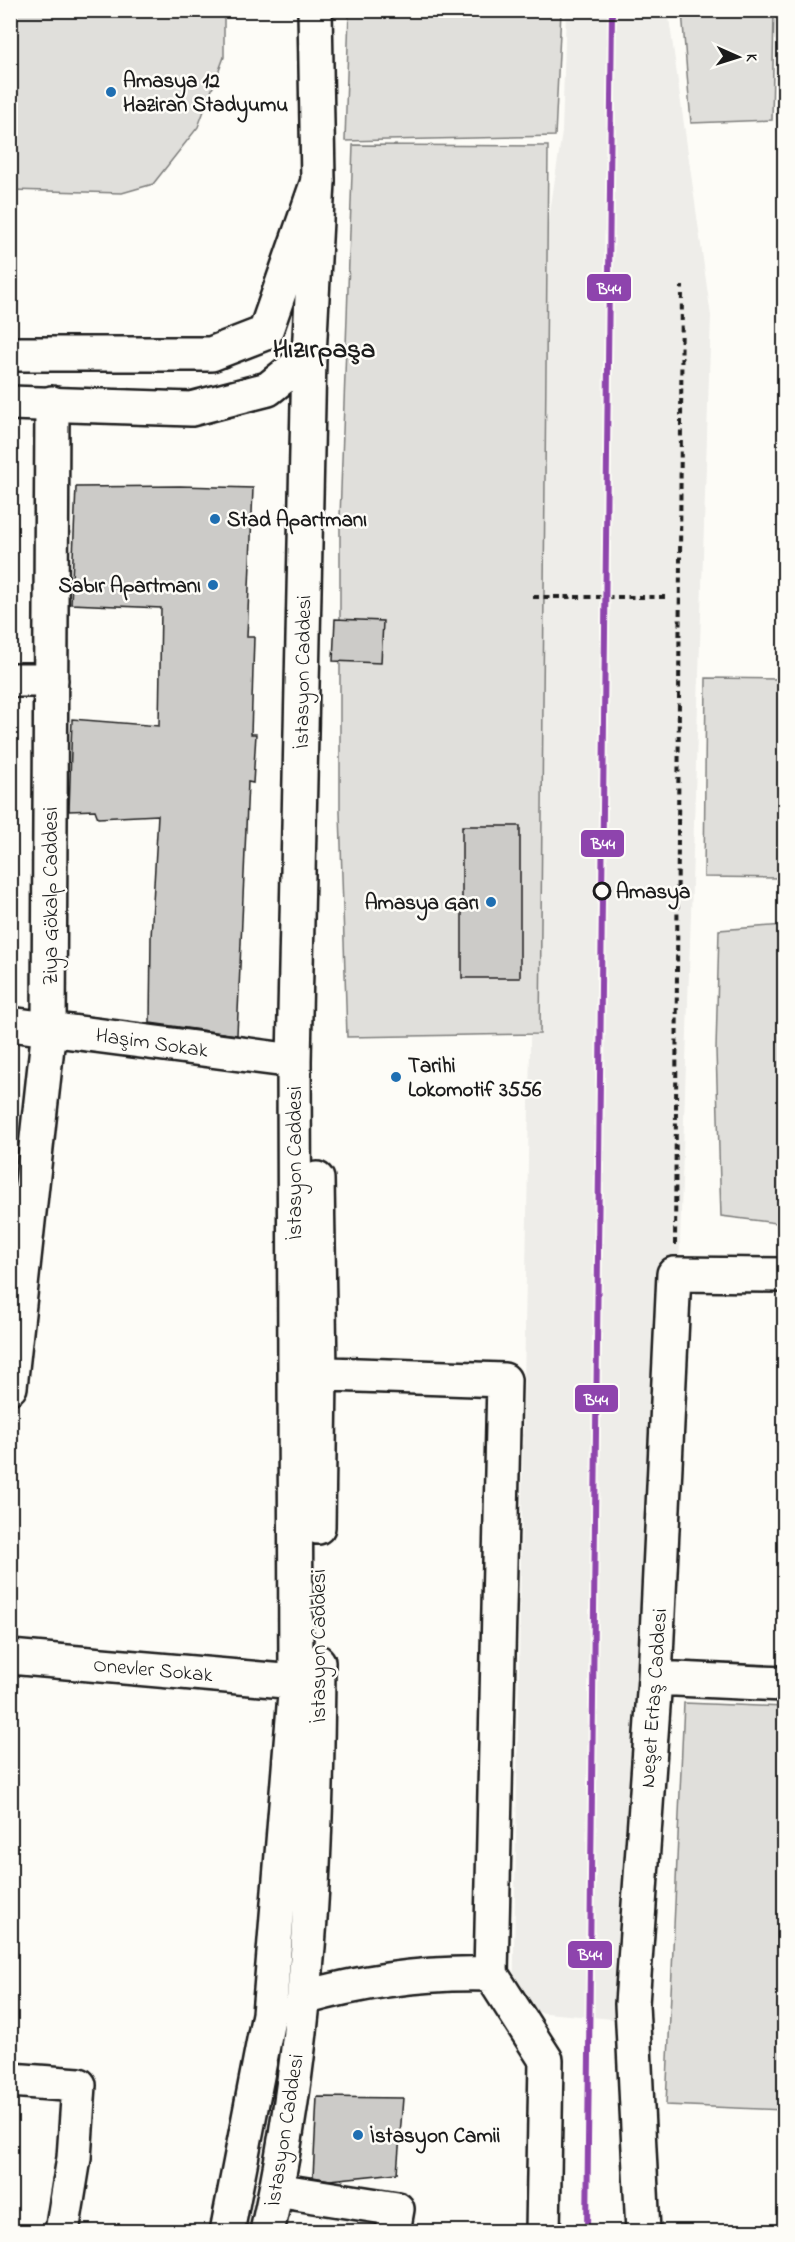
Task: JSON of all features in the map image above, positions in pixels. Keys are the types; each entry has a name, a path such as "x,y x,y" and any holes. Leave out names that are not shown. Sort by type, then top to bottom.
{"street":[{"path":"10,354 211,354 265,333 318,181 315,10"},
{"name":"İstasyon Caddesi","path":"267,2232 276,2190 304,1998 317,1748 308,1374 294,1061 309,356 318,181"},
{"path":"10,403 191,409 268,389 309,356"},
{"name":"Ziya Gökalp Caddesi","path":"10,1387 49,1028 52,403"},
{"path":"10,680 51,680"},
{"name":"Haşim Sokak","path":"10,1024 294,1061"},
{"path":"674,1274 784,1275"},
{"name":"Neşet Ertaş Caddesi","path":"643,2232 632,2004 655,1678 674,1274"},
{"path":"308,1374 504,1380 491,1974 546,2060 543,2232"},
{"name":"İstasyon Caddesi","path":"227,2232 269,2014 296,1682 308,1374"},
{"name":"Onevler Sokak","path":"10,1657 296,1682"},
{"path":"655,1678 784,1684"},
{"path":"304,1998 389,1978 456,1973 491,1974"},
{"path":"10,2080 79,2085 74,2158 62,2232"},
{"path":"276,2190 397,2209 393,2232"}],"path":[{"path":"674,1274 682,286"},
{"path":"533,597 667,597"}],"shaded area":[{"name":"Amasya 12 Haziran Stadyumu","path":"10,11 224,11 224,57 198,127 153,184 122,193 11,190"},
{"path":"349,11 561,11 555,136 345,141"},
{"path":"566,11 668,11 711,316 671,1510 613,2019 513,2010 544,252 562,132"},
{"path":"682,11 774,11 772,120 691,123"},
{"path":"353,145 548,146 540,1034 347,1037 340,812 340,518"},
{"path":"706,678 784,679 784,878 704,877"},
{"path":"784,925 784,1224 721,1216 716,1050 719,930"},
{"path":"684,1703 784,1707 784,2110 666,2105"}],"building":[{"path":"76,487 253,488 247,637 254,637 251,734 256,734 253,783 248,782 237,1035 150,1023 151,937 158,815 98,818 95,810 69,811 72,719 159,726 161,608 71,604"},
{"path":"335,619 383,621 381,663 333,661"},
{"name":"Amasya Garı","path":"462,826 520,826 520,978 462,978"},
{"name":"İstasyon Camii","path":"317,2097 403,2098 397,2173 330,2180 313,2177"}],"transit line":[{"name":"B44","path":"587,2232 612,10"}],"place":[{"name":"Amasya 12 Haziran Stadyumu","path":"111,92"},
{"name":"Stad Apartmanı","path":"215,519"},
{"name":"Sabır Apartmanı","path":"213,585"},
{"name":"Amasya","path":"602,891"},
{"name":"Amasya Garı","path":"491,902"},
{"name":"Tarihi Lokomotif 3556","path":"396,1077"},
{"name":"İstasyon Camii","path":"358,2135"}],"district":[{"name":"Hızırpaşa","path":"324,348"}]}
